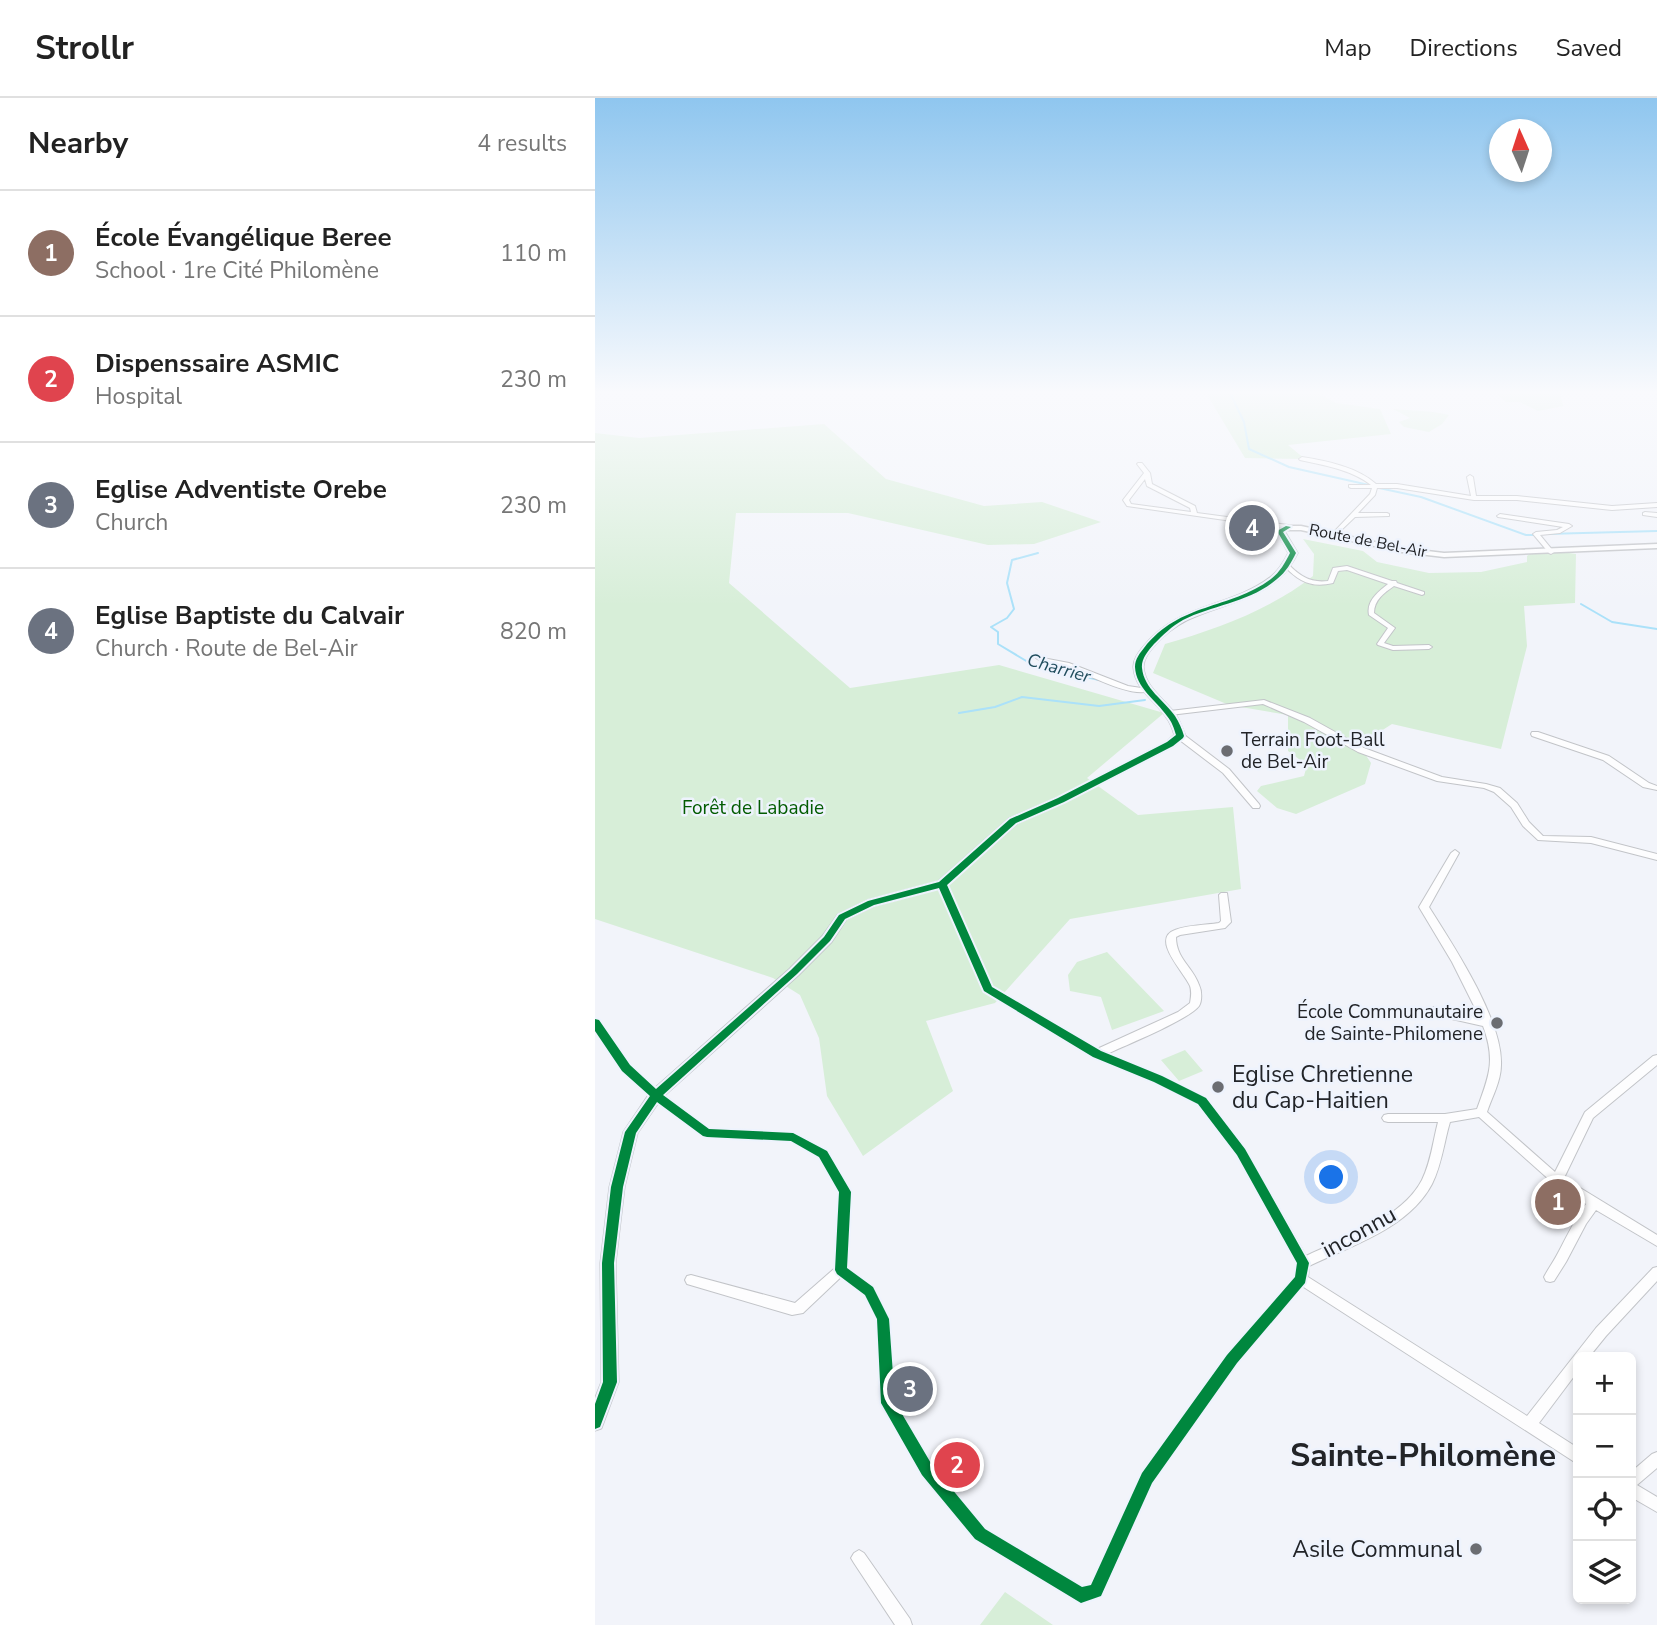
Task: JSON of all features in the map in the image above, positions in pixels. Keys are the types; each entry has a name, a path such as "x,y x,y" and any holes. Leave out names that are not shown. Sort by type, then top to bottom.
{"street":[{"path":"1140,464 1147,473 1149,485 1193,507 1194,513"},
{"path":"1323,464 1370,481 1375,486"},
{"path":"1147,473 1131,491 1126,500 1128,504 1288,527"},
{"path":"1470,477 1474,498"},
{"path":"1352,486 1397,486 1474,498 1517,498 1612,508 1657,505"},
{"path":"1333,536 1373,495 1375,486"},
{"path":"1645,514 1657,515"},
{"path":"1355,515 1387,515"},
{"path":"1500,516 1570,527 1558,532 1536,534 1551,552"},
{"name":"Route de Bel-Air","path":"1287,566 1293,553 1280,531 1288,527 1444,555 1657,546"},
{"path":"1257,806 1226,771 1180,736 1170,713 1145,691 1138,662 1161,633 1182,619 1230,602 1256,589 1287,566 1301,581 1307,583 1331,582 1335,569 1342,568 1358,570 1422,593"},
{"path":"1394,582 1373,601 1370,609 1371,614 1392,628 1380,644 1393,648 1429,647"},
{"path":"1039,658 1051,664 1067,664 1127,690 1145,691"},
{"path":"1170,713 1264,702 1307,720 1361,750 1440,779 1497,790 1504,794 1526,824 1541,838 1591,840 1657,857"},
{"path":"1535,734 1606,758 1646,785 1657,788"},
{"path":"595,1422 610,1382 608,1263 617,1187 631,1132 656,1096 795,972 827,939 842,917 871,903 942,884 1013,821 1061,800 1170,744 1180,736"},
{"path":"1455,853 1424,907 1448,945 1494,1042 1496,1065 1481,1113"},
{"path":"841,1270 869,1291 883,1319 888,1403 927,1470 980,1534 1081,1595 1096,1591 1147,1478 1232,1359 1301,1279 1303,1263 1241,1152 1202,1101 1158,1079 1097,1054 988,989 942,884"},
{"path":"1097,1054 1182,1014 1195,1004 1194,979 1173,954 1171,936 1178,932 1222,926 1226,922 1224,895"},
{"path":"1434,1011 1487,1023"},
{"path":"595,1023 626,1068 656,1096 707,1133 793,1137 823,1154 845,1192 841,1270 798,1309 691,1280"},
{"path":"1557,1180 1589,1115 1657,1059"},
{"path":"1388,1118 1445,1118 1481,1113 1557,1180 1657,1241"},
{"name":"inconnu","path":"1303,1263 1389,1220 1422,1189 1434,1161 1445,1118"},
{"path":"1551,1277 1562,1261 1571,1235 1594,1202"},
{"path":"1585,1352 1657,1272"},
{"path":"1301,1279 1573,1453"},
{"path":"1529,1425 1573,1368"},
{"path":"1635,1478 1657,1459"},
{"path":"1636,1492 1657,1505"},
{"path":"859,1558 904,1625"}],"green space":[{"name":"Forêt de Labadie","path":"595,464 869,464 886,479 984,506 1042,502 1101,522 1034,544 988,545 848,513 736,513 729,583 850,688 999,665 1164,713 1087,778 1138,815 1233,807 1241,889 1070,919 995,1003 926,1021 953,1091 863,1156 827,1096 819,1038 800,995 773,978 595,919"},
{"path":"1303,539 1363,551 1377,562 1429,573 1481,572 1527,562 1527,556 1538,551 1576,554 1575,603 1524,606 1527,646 1501,749 1392,724 1359,745 1371,763 1365,784 1296,814 1277,808 1257,791 1261,786 1304,776 1307,765 1288,751 1288,715 1229,705 1153,673 1165,644 1261,609 1313,576 1314,554"},
{"path":"1107,952 1164,1011 1112,1030 1101,997 1070,991 1068,975 1077,962"},
{"path":"1185,1050 1203,1071 1179,1081 1161,1060"},
{"path":"1005,1592 1053,1625 980,1625"}],"waterway":[{"path":"1283,464 1369,485"},
{"path":"1379,488 1421,497 1526,535 1536,535"},
{"path":"1546,534 1657,531"},
{"name":"Charrier","path":"1038,553 1012,560 1007,583 1014,609 1007,618 991,627 998,632 998,644 1033,665 1099,680"},
{"path":"1581,604 1612,622 1657,629"},
{"path":"959,713 995,707 1022,697 1099,706 1145,700"}],"cycle path":[{"path":"595,1422 610,1382 608,1263 617,1187 631,1132 656,1095 794,972 827,939 842,917 871,903 942,884 1013,821 1061,800 1170,744 1180,736 1172,717 1142,680 1139,666 1141,657 1156,639 1181,619 1245,595 1275,579 1286,567 1293,553 1280,531 1288,527"},
{"path":"595,1023 626,1068 656,1095 707,1133 793,1137 823,1154 845,1192 841,1270 869,1291 883,1319 888,1403 927,1470 980,1534 1081,1595 1096,1591 1147,1478 1232,1359 1301,1279 1303,1263 1241,1152 1202,1101 1158,1079 1097,1054 988,989 942,884"}],"place":[{"name":"Eglise Baptiste du Calvair","path":"1252,528"},
{"name":"Terrain Foot-Ball de Bel-Air","path":"1227,751"},
{"name":"École Communautaire de Sainte-Philomene","path":"1497,1023"},
{"name":"Eglise Chretienne du Cap-Haitien","path":"1218,1087"},
{"name":"École Évangélique Beree","path":"1558,1202"},
{"name":"Eglise Adventiste Orebe","path":"910,1389"},
{"name":"Dispenssaire ASMIC","path":"957,1465"},
{"name":"Asile Communal","path":"1476,1549"}],"district":[{"name":"Sainte-Philomène","path":"1423,1455"}]}
